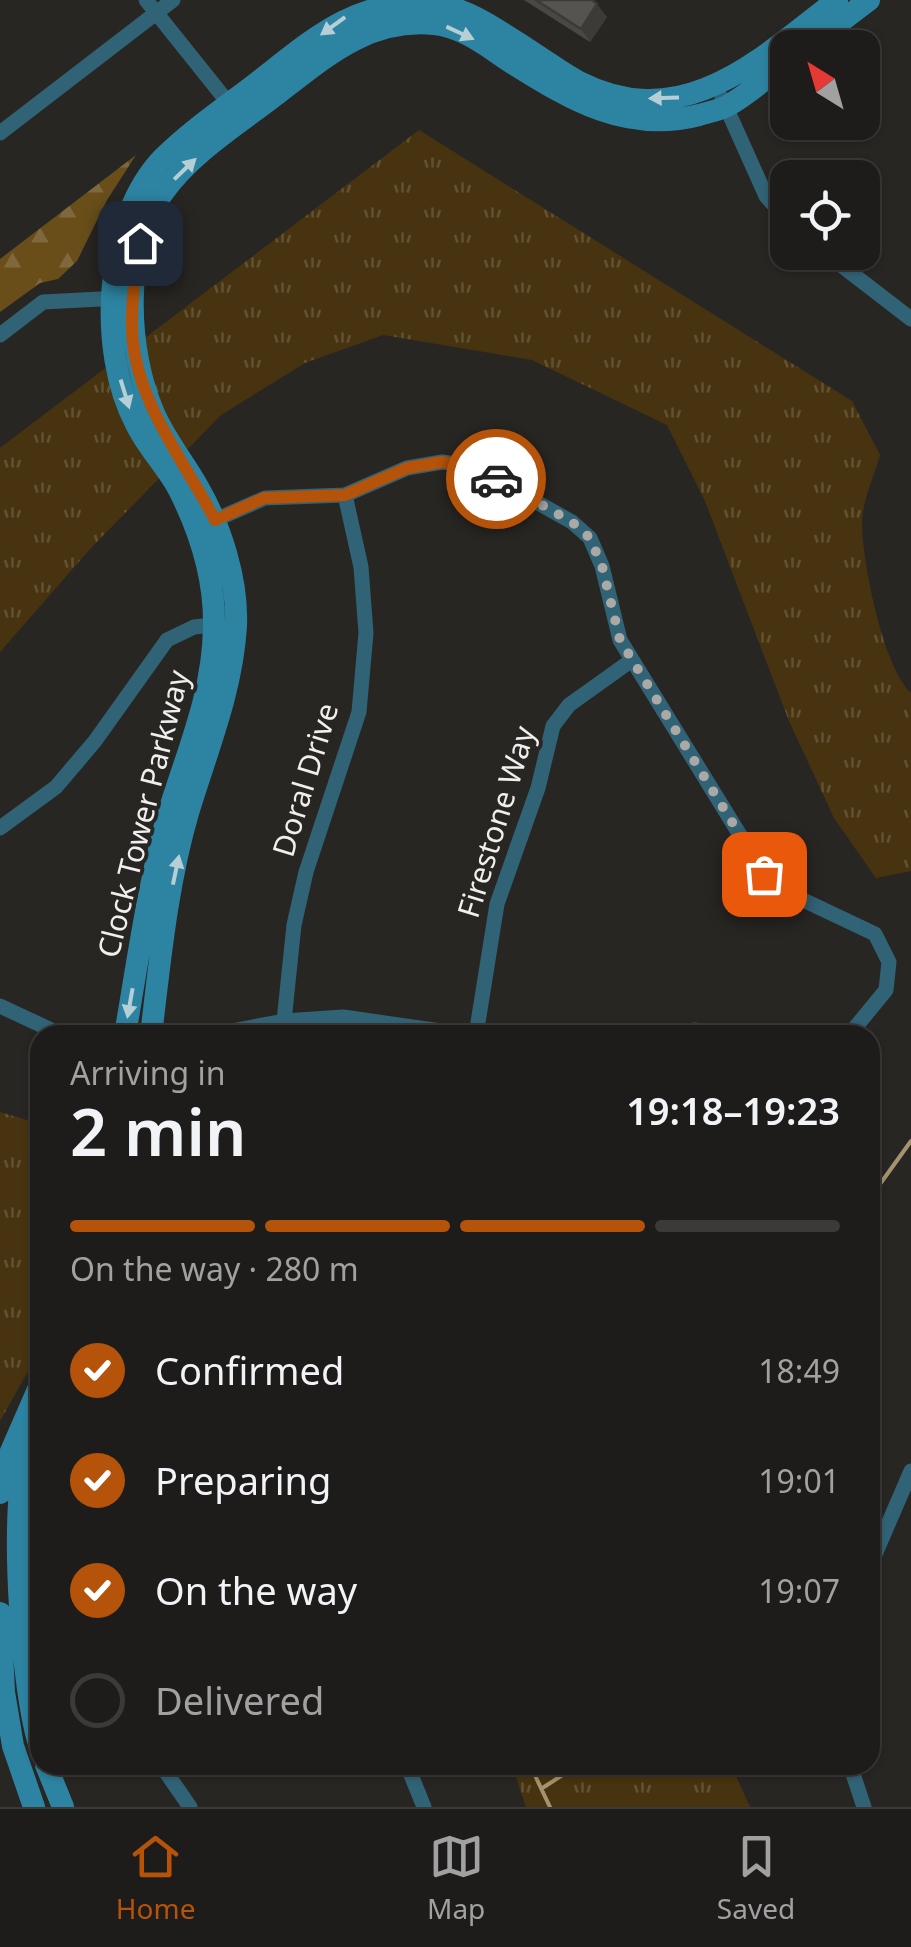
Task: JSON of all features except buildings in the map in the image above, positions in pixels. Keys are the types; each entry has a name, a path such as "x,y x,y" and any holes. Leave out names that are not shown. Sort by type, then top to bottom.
{"street":[{"path":"0,133 151,6 173,0"},
{"name":"Clock Tower Parkway","path":"152,1025 165,918 188,815 224,710 225,624 224,544 205,524 153,412 124,297 140,243 160,196 236,112 344,17 371,6 430,3 460,10 578,82 608,94 662,100 686,97 716,85 767,53 837,0"},
{"path":"830,30 869,0"},
{"path":"151,6 236,112"},
{"name":"Clock Tower Parkway","path":"236,112 346,43 378,28 413,22 442,24 474,39 567,98 607,115 644,121 678,120 726,108 770,75"},
{"path":"716,85 770,201"},
{"path":"847,270 911,319"},
{"path":"0,335 44,302 124,297"},
{"path":"205,524 264,498 345,495 407,468 442,462 472,466 572,522 590,538 602,566 620,640 764,874 799,898 875,934 889,962 886,990 857,1025"},
{"name":"Doral Drive","path":"284,1021 294,925 306,872 359,712 364,616 361,567 345,495"},
{"path":"0,828 56,787 96,741 167,640 194,627 225,624"},
{"name":"Clock Tower Parkway","path":"126,1025 166,824 225,624"},
{"name":"Firestone Way","path":"474,1025 496,904 538,788 553,726 569,705 632,660"},
{"path":"0,1006 41,1025"},
{"path":"263,1025 343,1017 400,1025"},
{"path":"0,1493 6,1466 30,1408"},
{"path":"30,1451 9,1540 30,1685"},
{"path":"880,1543 910,1475"},
{"path":"0,1612 4,1692 13,1746 34,1807"},
{"path":"50,1775 63,1807"},
{"path":"168,1775 190,1807"},
{"path":"411,1775 424,1807"},
{"path":"853,1775 864,1807"}],"green space":[{"path":"419,130 852,401 880,455 863,515 870,587 883,638 901,680 911,693 911,871 876,878 834,818 789,721 705,501 667,425 532,360 383,335 305,363 221,415 90,549 0,652 0,448"},
{"path":"136,155 107,200 77,261 58,279 40,283 0,312 0,259"},
{"path":"0,1112 30,1121 30,1368 0,1421"},
{"path":"515,1775 736,1775 750,1807 526,1807"}],"waterway":[{"path":"880,1184 911,1141"},
{"path":"535,1775 550,1807"},
{"path":"544,1787 563,1775"}],"way so far":[{"path":"496,479 572,522 590,538 602,566 620,640 764,874"}],"route":[{"path":"140,243 132,332 141,372 153,412 215,520 264,498 345,495 407,468 442,462 472,466 496,479"}]}
